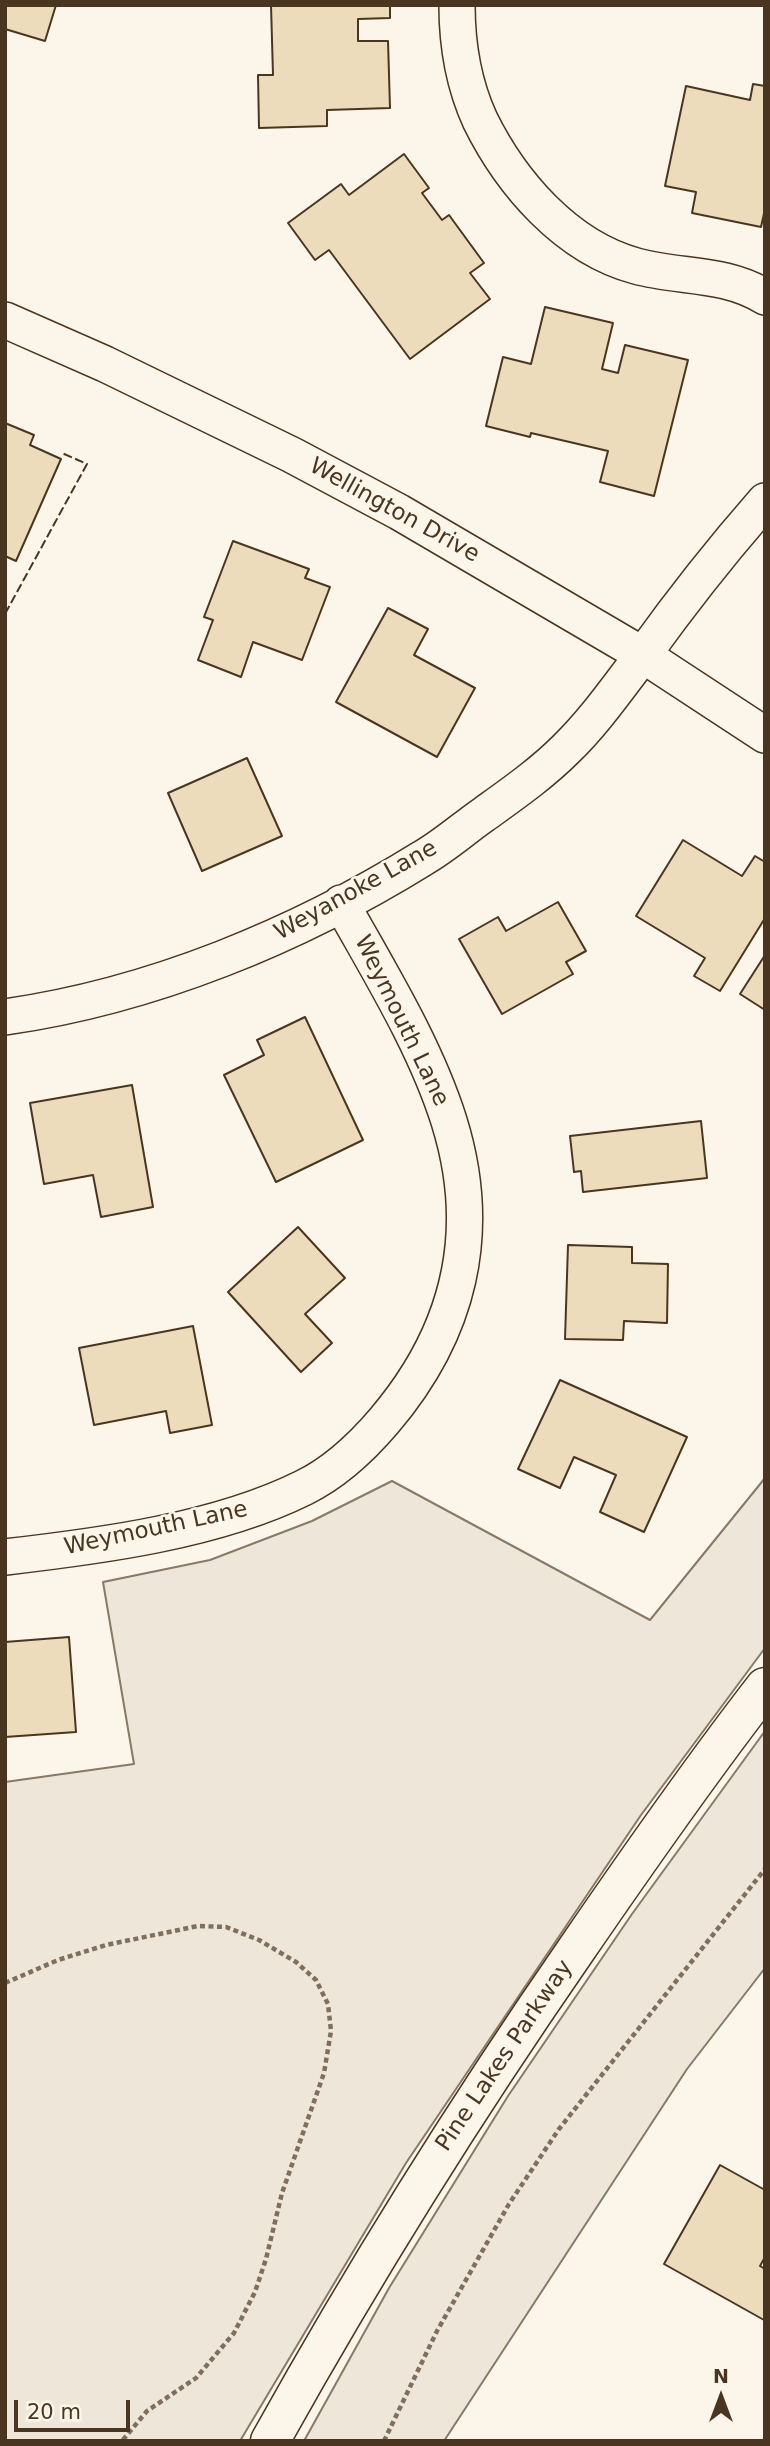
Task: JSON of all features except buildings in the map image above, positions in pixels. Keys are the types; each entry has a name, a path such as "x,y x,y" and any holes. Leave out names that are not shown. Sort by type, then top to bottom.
{"street":[{"path":"457,5 460,50 480,119 519,180 546,212 561,226 609,258 671,274 729,281 765,297"},
{"name":"Wellington Drive","path":"5,320 105,364 292,455 399,512 643,654 765,735"},
{"name":"Weyanoke Lane","path":"5,1017 94,999 208,964 341,904 424,858 529,781 574,741 617,691 643,654 765,502"},
{"name":"Weymouth Lane","path":"5,1557 126,1539 206,1522 261,1506 304,1488 337,1467 368,1440 417,1378 443,1330 455,1299 465,1230 459,1160 449,1121 419,1049 341,904"},
{"name":"Pine Lakes Parkway","path":"270,2441 388,2236 521,2029 675,1808 765,1687"}],"path":[{"path":"383,2441 437,2331 509,2204 559,2129 765,1869"},
{"path":"5,1983 58,1960 106,1945 198,1926 226,1927 259,1940 296,1962 316,1980 328,2004 331,2031 324,2073 282,2193 267,2259 255,2292 234,2333 196,2378 147,2411 122,2441"}],"shaded area":[{"path":"765,1478 765,1648 641,1815 406,2163 240,2441 5,2441 5,1782 134,1764 103,1582 210,1560 312,1521 392,1481 650,1620"},
{"path":"765,1731 765,1968 687,2069 444,2441 304,2441 389,2288 508,2096 632,1914"}],"fence":[{"path":"5,614 87,464 62,453"}]}
